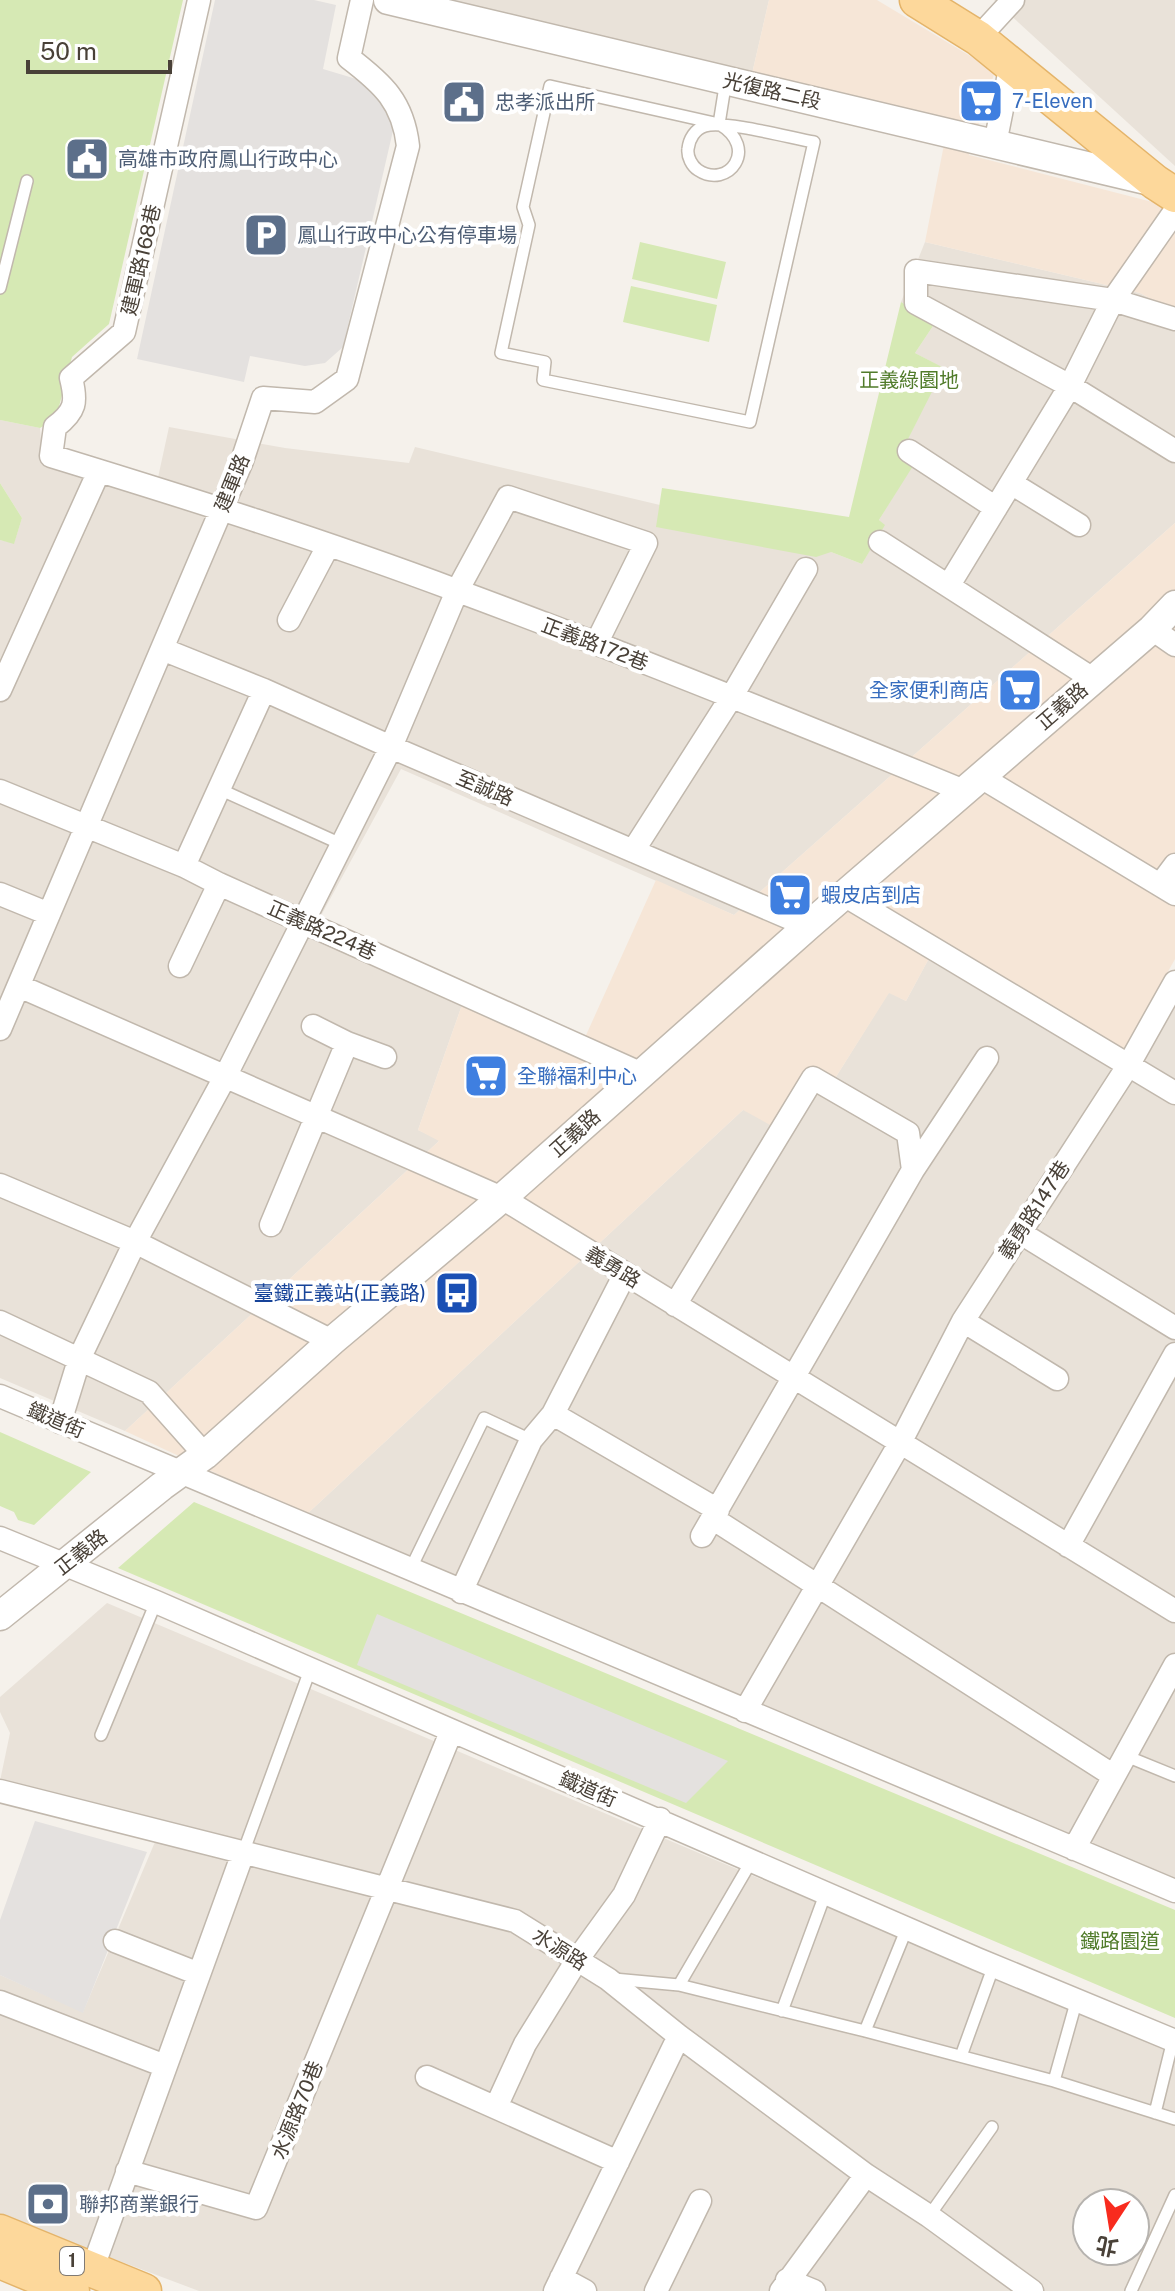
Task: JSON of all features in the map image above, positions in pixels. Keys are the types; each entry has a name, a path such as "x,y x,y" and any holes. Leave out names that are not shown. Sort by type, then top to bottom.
{"main road":[{"path":"917,0 978,38 1165,189"},
{"name":"1","path":"0,2232 82,2280"},
{"name":"1","path":"0,2261 144,2291"}],"street":[{"name":"建軍路168巷","path":"199,0 124,332 71,378 76,398 68,418 55,427 51,456 221,510"},
{"name":"建軍路","path":"0,1029 242,461 263,398 315,402 347,379 408,146 406,123 397,103 373,77 349,58 362,0"},
{"name":"光復路二段","path":"388,0 995,144 1165,189"},
{"path":"978,38 1013,0"},
{"path":"995,144 1011,64"},
{"path":"949,585 1070,386 1113,300 1175,211"},
{"path":"1175,319 1113,300 916,271 916,303 1070,386 1175,451"},
{"path":"909,451 996,508"},
{"path":"0,690 99,471"},
{"path":"1011,483 1079,525"},
{"path":"60,1422 80,1357 135,1242 225,1077 391,747 457,591 508,497 646,543 596,644"},
{"name":"正義路172巷","path":"221,510 457,591 972,784 1168,889"},
{"path":"880,542 1093,679"},
{"path":"289,620 328,546"},
{"path":"633,851 732,696 806,569"},
{"name":"正義路","path":"0,1616 205,1455 1093,679 1163,637 1175,605"},
{"name":"至誠路","path":"162,649 264,690 808,926"},
{"path":"184,866 264,690"},
{"name":"正義路224巷","path":"0,791 184,866 642,1074"},
{"path":"1168,889 1175,865"},
{"path":"180,966 219,884"},
{"path":"0,894 49,914"},
{"path":"844,895 1175,1093"},
{"name":"義勇路147巷","path":"745,1711 900,1443 963,1321 1128,1066 1175,982"},
{"name":"義勇路","path":"19,986 502,1198 1175,1611"},
{"path":"313,1026 385,1057"},
{"path":"271,1225 347,1043"},
{"path":"711,1521 913,1170 987,1058"},
{"path":"675,1305 813,1078 908,1133 913,1170"},
{"path":"0,1185 135,1242 332,1341"},
{"path":"1019,1232 1175,1328"},
{"path":"461,1592 531,1440 553,1414 625,1274"},
{"path":"963,1321 1057,1379"},
{"path":"0,1322 149,1392 205,1455"},
{"path":"1068,1546 1175,1354"},
{"name":"鐵道街","path":"0,1396 1175,1891"},
{"path":"553,1414 711,1521 818,1585 1114,1776"},
{"name":"鐵道街","path":"0,1538 156,1602 451,1732 1174,2040"},
{"path":"1074,1849 1175,1665"},
{"path":"389,1888 451,1732"},
{"name":"水源路","path":"0,1791 515,1921 608,1979 679,2036 866,2175 929,2216 1032,2291"},
{"path":"496,2107 525,2044 577,1960 624,1895 660,1819"},
{"path":"82,2280 127,2171 243,1853"},
{"name":"水源路70巷","path":"127,2171 256,2208 389,1888"},
{"path":"115,1941 199,1974"},
{"path":"0,2002 165,2066"},
{"path":"585,2291 558,2284 679,2036"},
{"path":"427,2077 618,2162"},
{"path":"814,2291 784,2285 866,2175"},
{"path":"656,2291 700,2201"}],"lane":[{"path":"719,124 726,80"},
{"path":"719,124 703,126 691,137 687,153 694,168 708,175 724,174 736,163 740,147 733,132 719,124 550,86 523,207 529,225 501,353 545,362 543,380 750,422 814,142 719,124"},
{"path":"0,288 27,181"},
{"path":"219,789 341,844"},
{"path":"410,1570 484,1418 531,1440"},
{"path":"101,1735 156,1602"},
{"path":"243,1853 310,1670"},
{"path":"1126,1756 1175,1776"},
{"path":"679,1985 752,1860"},
{"path":"782,2011 826,1891"},
{"path":"865,2031 908,1928"},
{"path":"961,2056 994,1965"},
{"path":"608,1979 679,1985 1054,2081 1175,2119"},
{"path":"1054,2081 1077,1999"},
{"path":"1155,2113 1174,2040"},
{"path":"929,2216 992,2127"},
{"path":"1131,2291 1175,2195"}],"shaded area":[{"name":"鳳山行政中心公有停車場","path":"215,0 314,0 336,5 323,69 373,84 395,122 343,347 325,363 305,366 250,356 244,382 137,359"},
{"path":"425,0 769,0 751,78"},
{"path":"769,0 877,0 995,71 969,155 1168,206 1175,211 1175,312 1140,293 925,242 948,124 751,78"},
{"path":"994,0 1175,0 1175,166"},
{"path":"925,242 1140,293 1175,312 1175,523 734,915 401,769 311,934 463,1002 418,1130 440,1140 125,1431 0,1378 0,540 14,543 22,518 0,483 0,420 40,428 43,465 154,496 169,427 285,448 409,463 415,447 660,505 657,526 831,552 862,564 884,525 879,520 912,466 900,455 943,368 915,353 935,323 901,302"},
{"path":"1175,523 1175,852 1147,889 1175,906 1175,959 1123,1053 939,940 906,1001 889,993 834,1080 810,1066 772,1126 743,1110 306,1515 125,1431 439,1141 418,1130 463,1002 578,1053 656,880 734,915"},
{"path":"928,960 1129,1078 1175,1000 1175,1879 306,1515 743,1110 810,1066 834,1080 889,992 906,1001"},
{"path":"107,1603 1175,2054 1175,2291 199,2291 0,2216 0,1975 83,2012 163,1823 0,1781 10,1733 0,1712 0,1697"},
{"path":"377,1614 728,1761 686,1803 357,1665"},
{"path":"35,1821 147,1852 83,2013 0,1975 0,1920"}],"green space":[{"path":"0,0 183,0 109,324 72,357 56,418 40,428 0,420"},
{"path":"640,242 726,262 717,299 632,279"},
{"path":"631,286 717,305 709,342 623,322"},
{"name":"正義綠園地","path":"901,302 935,323 915,353 944,368 900,455 913,466 879,520 885,525 862,564 831,552 816,557 656,527 662,488 849,517"},
{"path":"0,483 22,518 14,544 0,540"},
{"path":"0,1432 91,1472 34,1525 18,1520 14,1512 0,1506"},
{"name":"鐵路園道","path":"194,1502 1175,1910 1175,2018 118,1568"}],"place":[{"name":"7-Eleven","path":"981,101"},
{"name":"忠孝派出所","path":"464,102"},
{"name":"高雄市政府鳳山行政中心","path":"87,159"},
{"name":"鳳山行政中心公有停車場","path":"266,235"},
{"name":"全家便利商店","path":"1020,690"},
{"name":"蝦皮店到店","path":"790,895"},
{"name":"全聯福利中心","path":"486,1076"},
{"name":"臺鐵正義站(正義路)","path":"457,1293"},
{"name":"聯邦商業銀行","path":"48,2204"}]}
